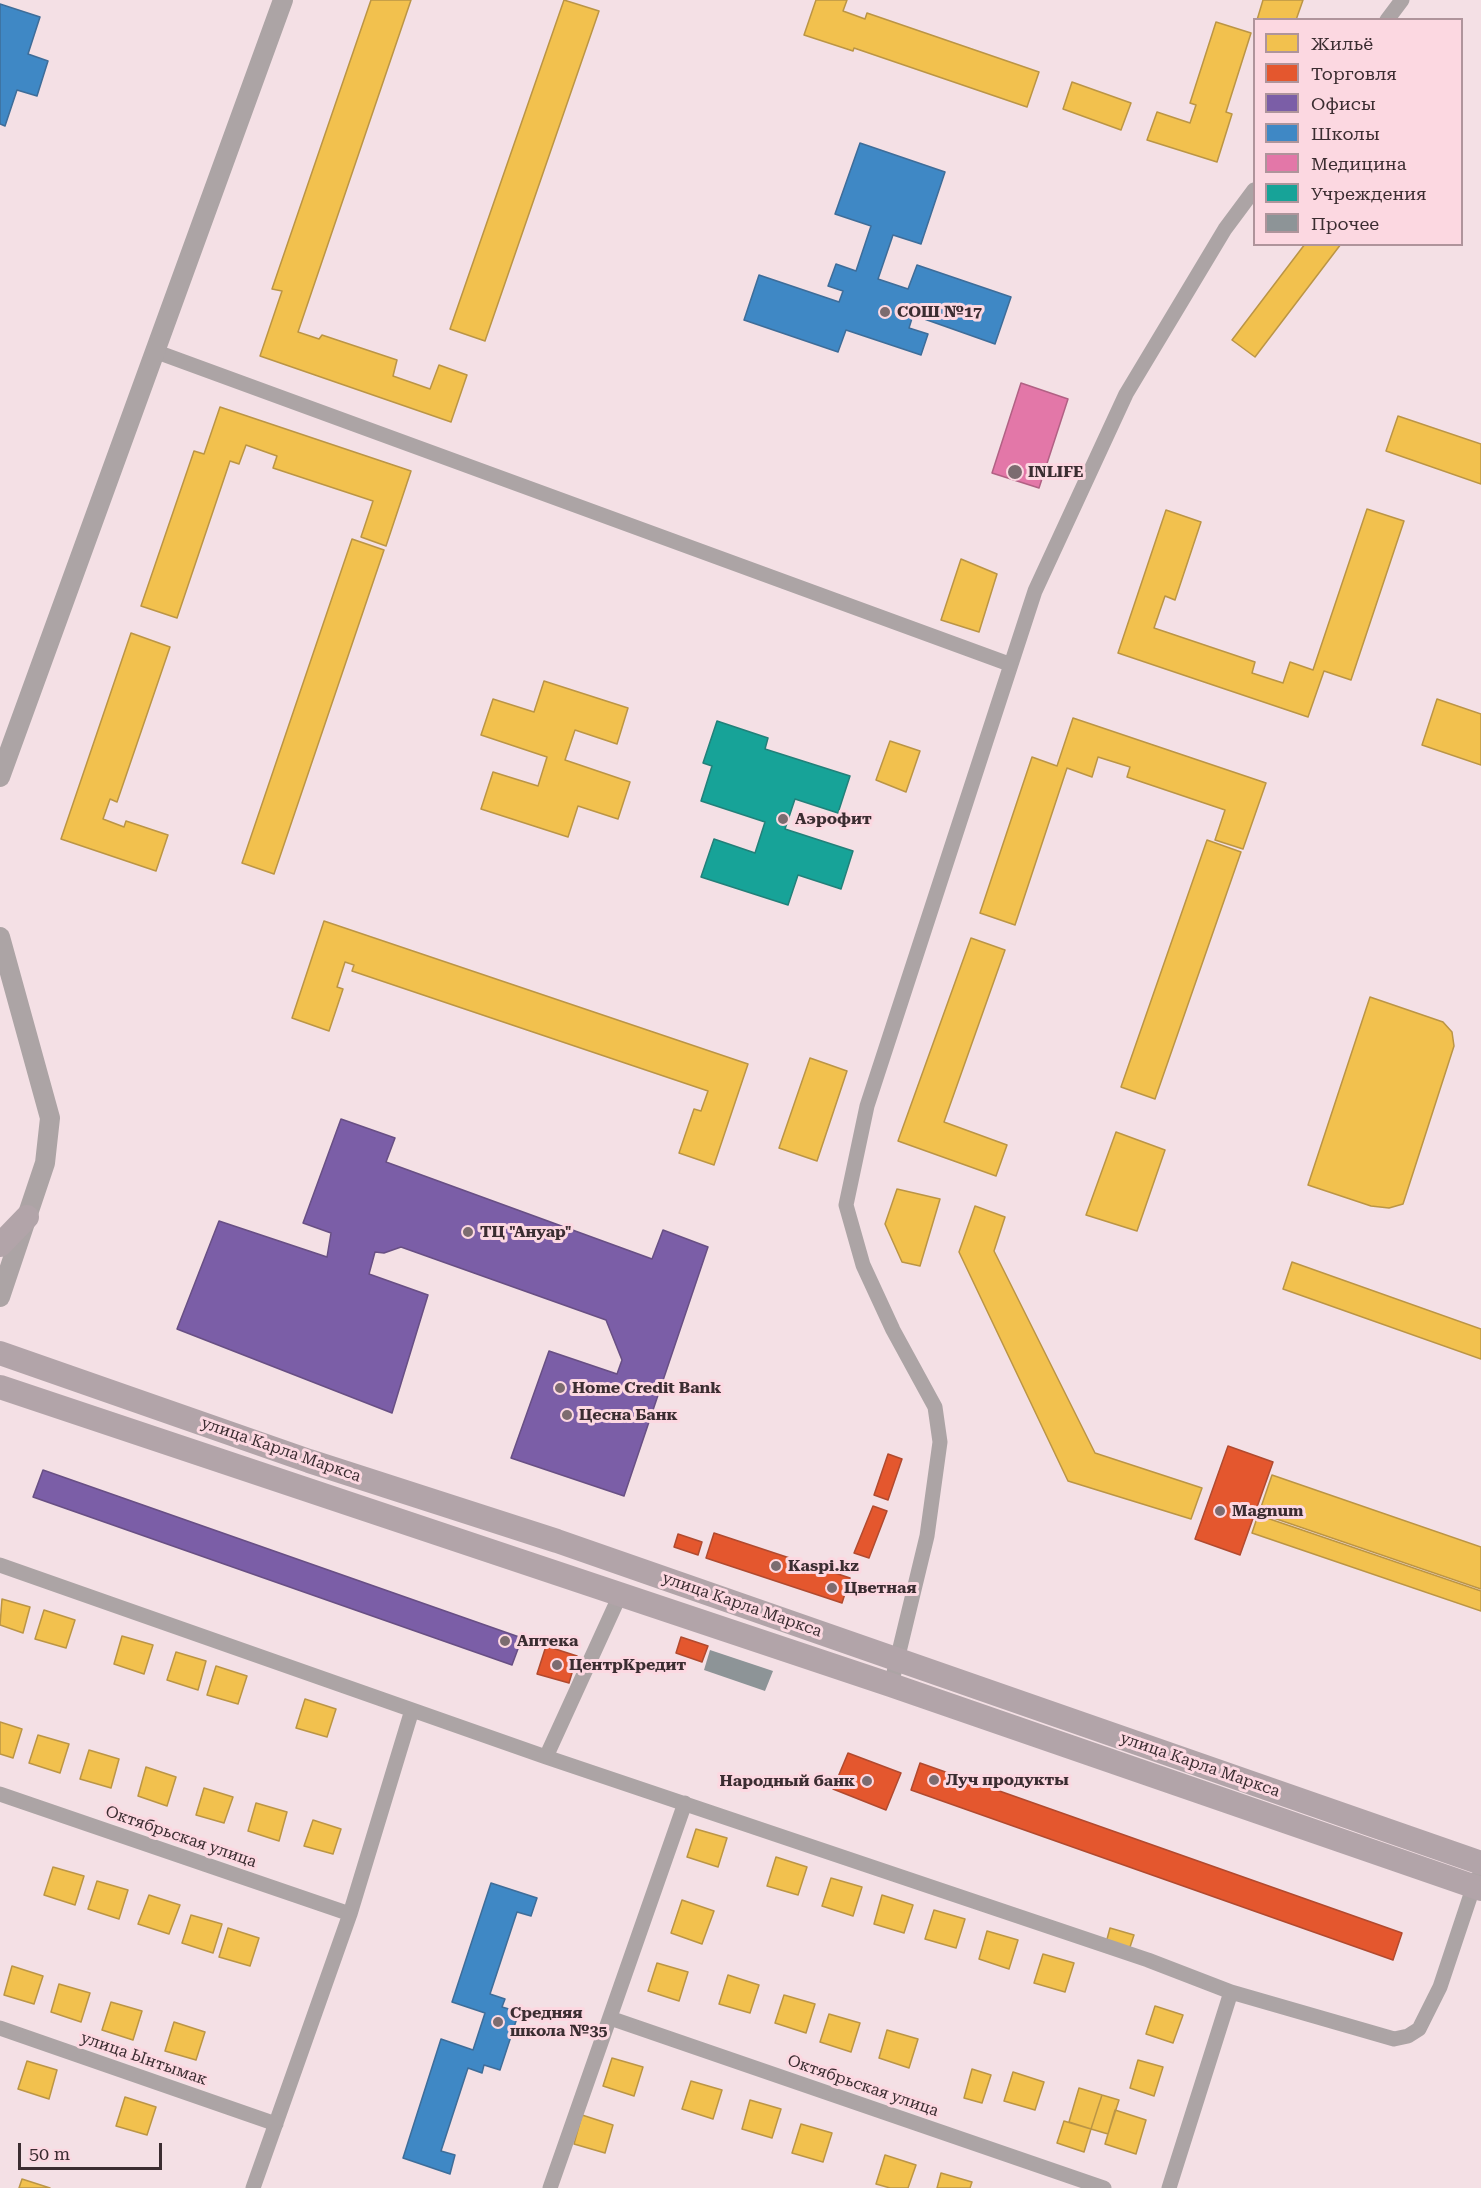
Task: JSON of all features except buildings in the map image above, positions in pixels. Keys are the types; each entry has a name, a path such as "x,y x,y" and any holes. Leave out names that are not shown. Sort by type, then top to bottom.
{"main road":[{"path":"0,1245 27,1217"},
{"name":"улица Карла Маркса","path":"0,1353 309,1461 557,1541 897,1659 1479,1876"},
{"name":"улица Карла Маркса","path":"0,1387 891,1685 1479,1876"}],"street":[{"path":"0,777 68,585 157,352 283,0"},
{"path":"1388,18 1402,0"},
{"path":"891,1685 927,1536 940,1442 935,1407 893,1330 863,1266 846,1205 867,1106 1009,664 1035,591 1126,394 1225,229 1253,191"},
{"path":"157,352 1009,664"},
{"path":"0,937 50,1118 45,1163 0,1297"},
{"path":"0,1565 412,1710 1148,1960 1231,1992 1394,2039 1407,2036 1419,2029 1440,1987 1479,1876"},
{"path":"546,1756 620,1594"},
{"path":"253,2188 350,1914 412,1710"},
{"name":"Октябрьская улица","path":"0,1794 350,1914"},
{"path":"550,2188 685,1803"},
{"path":"1170,2188 1231,1992"},
{"name":"Октябрьская улица","path":"610,2018 1104,2188"},
{"name":"улица Ынтымак","path":"0,2028 276,2124"}],"place":[{"name":"СОШ №17","path":"885,312"},
{"name":"INLIFE","path":"1015,472"},
{"name":"Аэрофит","path":"783,819"},
{"name":"ТЦ \"Ануар\"","path":"468,1232"},
{"name":"Home Credit Bank","path":"560,1388"},
{"name":"Цесна Банк","path":"567,1415"},
{"name":"Magnum","path":"1220,1511"},
{"name":"Kaspi.kz","path":"776,1566"},
{"name":"Цветная","path":"832,1588"},
{"name":"Аптека","path":"505,1641"},
{"name":"ЦентрКредит","path":"557,1665"},
{"name":"Луч продукты","path":"934,1780"},
{"name":"Народный банк","path":"867,1781"},
{"name":"Средняя школа №35","path":"498,2022"}]}
